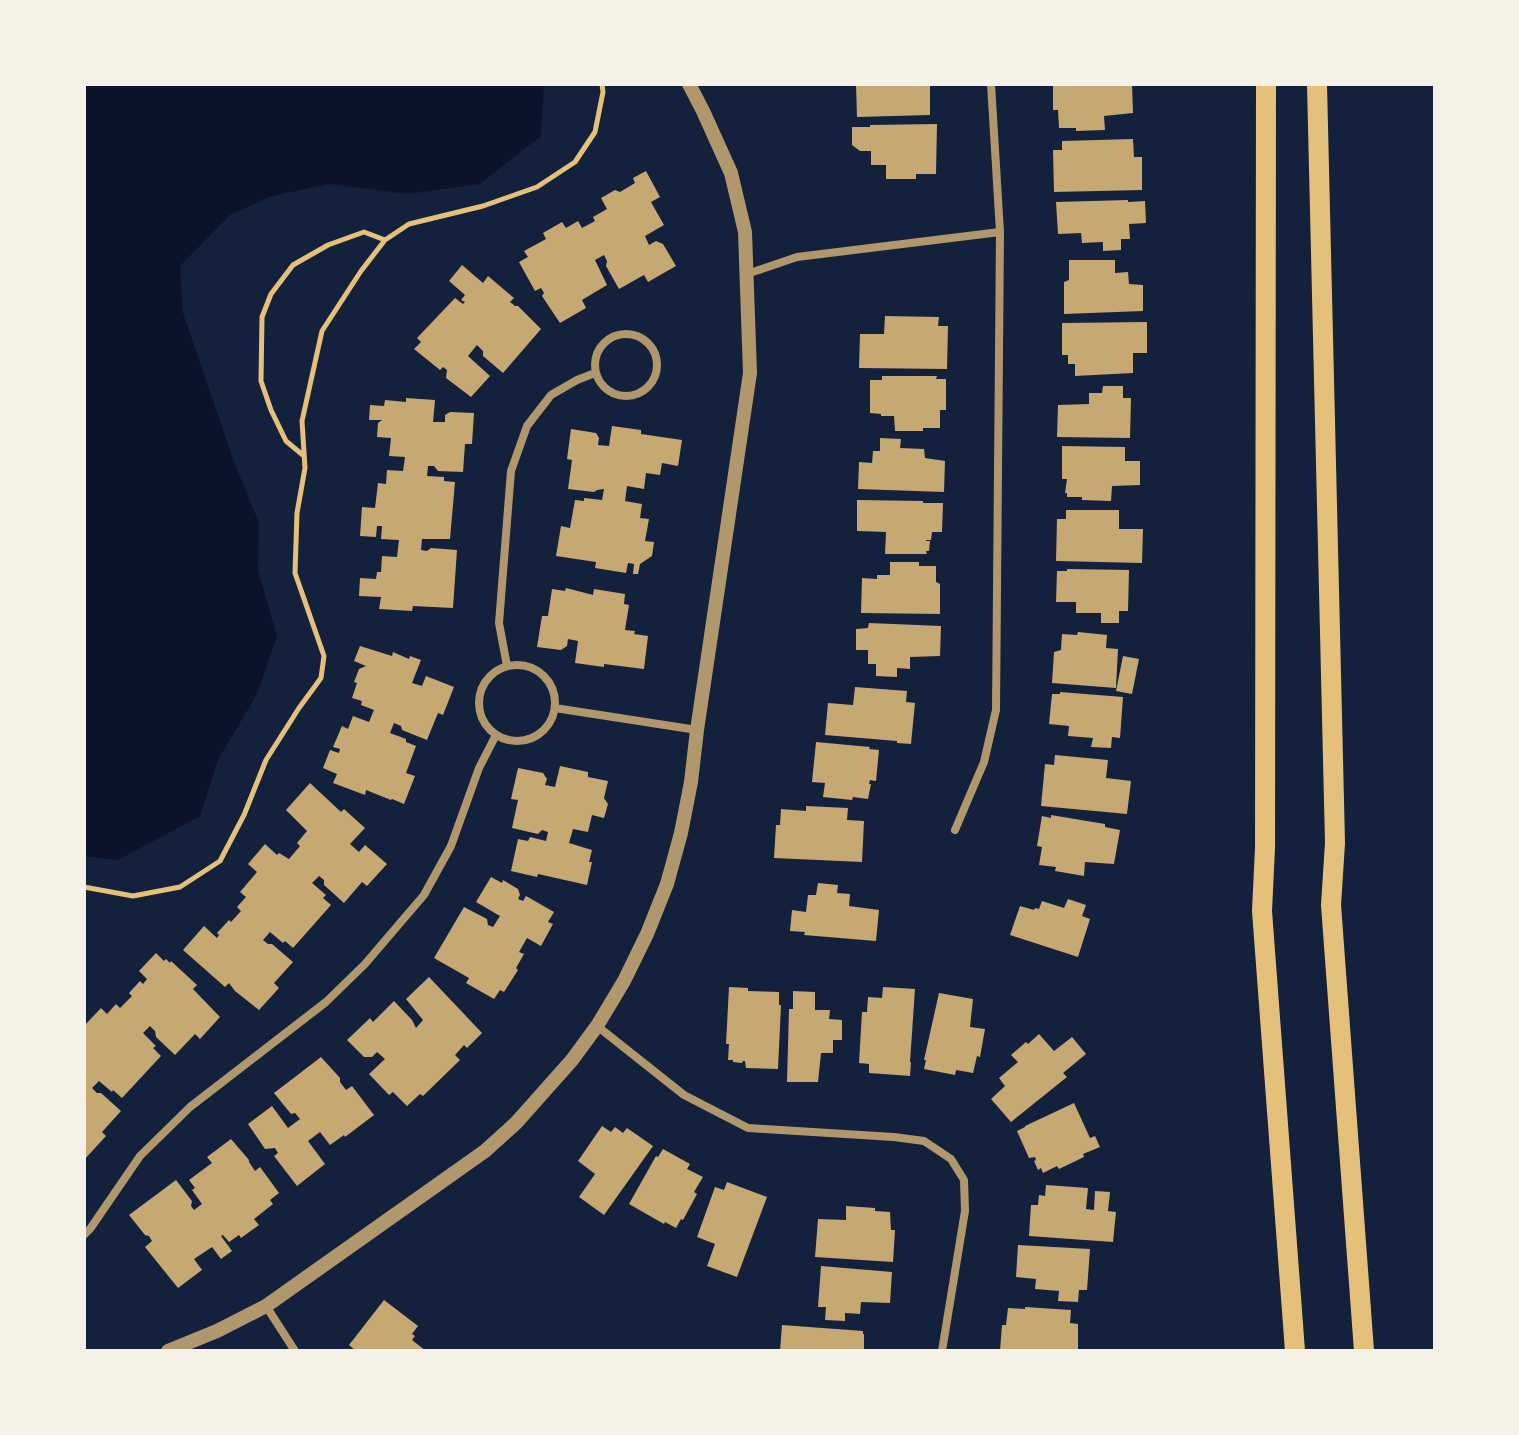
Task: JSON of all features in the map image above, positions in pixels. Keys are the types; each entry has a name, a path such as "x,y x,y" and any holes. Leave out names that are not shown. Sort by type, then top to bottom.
{"main road":[{"path":"1266,84 1265,848 1262,911 1295,1351"},
{"path":"1317,84 1335,843 1331,905 1364,1351"}],"street":[{"path":"168,1351 266,1306 485,1151 516,1123 572,1060 624,981 647,934 667,884 689,795 750,373 745,232 731,173 689,84"},
{"path":"955,830 984,762 996,710 1000,232 991,84"},
{"path":"747,274 797,257 1000,232"},
{"path":"620,334 641,338 655,353 656,373 652,383 645,391 635,395 625,397 606,390 595,373 597,353 610,338 620,334"},
{"path":"507,666 499,623 511,471 527,426 551,395 595,373"},
{"path":"520,665 542,674 550,684 555,708 544,731 521,742 508,741 486,727 478,703 487,679 507,666 520,665"},
{"path":"555,708 697,730"},
{"path":"84,1235 140,1156 190,1107 326,1002 365,964 424,895 451,846 479,768 496,735"},
{"path":"597,1026 684,1095 748,1128 924,1141 951,1159 964,1180 965,1211 942,1351"},
{"path":"266,1306 295,1351"}],"path":[{"path":"84,887 133,896 149,893 180,887 220,861 244,815 266,760 321,678 324,656 295,573 297,513 305,468 302,421 322,331 385,240 409,224 483,206 537,187 575,162 595,132 602,84"},
{"path":"304,456 286,441 261,381 262,317 271,294 293,265 328,245 364,232 385,240"}],"water":[{"path":"84,84 544,85 541,136 480,184 408,194 329,184 272,196 230,215 180,266 183,313 233,459 259,523 258,570 277,636 257,694 218,760 200,816 118,860 84,856"}],"building":[{"path":"856,84 930,84 930,115 857,117"},
{"path":"1053,84 1132,84 1133,113 1104,116 1105,130 1059,128 1058,110 1053,110"},
{"path":"937,124 936,174 916,174 916,179 886,179 886,165 871,165 871,151 860,151 852,145 852,127"},
{"path":"1133,139 1134,157 1142,157 1142,190 1054,192 1053,150 1062,150 1062,141"},
{"path":"646,171 660,197 651,202 664,225 645,236 649,245 656,241 663,244 676,266 648,282 644,275 619,289 606,266 604,255 595,260 607,285 582,300 586,308 560,323 542,296 541,288 535,291 519,262 528,257 524,251 546,239 543,233 562,222 566,228 578,221 582,228 595,221 593,217 607,209 601,198 635,183 633,178"},
{"path":"1145,201 1146,223 1129,224 1130,239 1121,239 1121,250 1103,251 1103,242 1082,243 1081,233 1058,234 1056,202"},
{"path":"1069,260 1115,260 1115,273 1128,272 1129,284 1143,285 1143,311 1064,314 1064,282 1069,280"},
{"path":"462,265 483,283 488,276 514,298 510,302 541,329 503,373 483,356 477,345 468,356 490,376 471,397 446,378 447,370 443,367 440,370 414,349 421,342 417,338 455,298 463,304 465,302 461,300 465,295 449,281"},
{"path":"885,316 939,317 938,326 948,326 947,369 859,368 860,334 884,334"},
{"path":"1147,322 1147,353 1133,353 1133,373 1075,376 1075,364 1068,364 1068,355 1062,355 1062,323"},
{"path":"882,376 937,376 936,379 946,379 946,410 940,410 940,428 895,431 894,416 870,413 870,380 882,380"},
{"path":"1103,386 1123,386 1123,398 1131,398 1130,438 1057,437 1058,405 1089,404 1089,393 1102,393"},
{"path":"406,398 435,400 433,422 445,422 445,415 450,412 474,413 472,444 465,444 463,472 438,471 434,466 428,466 427,476 444,477 444,481 455,482 450,539 422,539 421,550 457,550 453,608 413,606 412,611 379,609 381,597 359,596 360,578 376,579 377,572 381,572 382,556 397,557 399,540 381,539 382,526 377,526 376,537 360,536 362,507 375,508 378,483 386,484 387,470 403,471 405,457 389,456 391,438 377,437 378,423 382,420 369,420 370,405 384,406 385,400 406,402"},
{"path":"612,426 682,440 678,466 662,463 660,475 646,473 644,489 627,486 625,501 642,504 640,518 649,519 645,541 654,542 652,556 640,564 638,574 633,574 634,564 628,563 626,573 595,568 596,562 556,556 561,526 570,528 575,500 602,500 604,489 594,492 568,489 572,460 567,459 571,429 596,433 598,445 609,446"},
{"path":"880,438 901,439 900,448 924,449 925,458 945,461 944,492 858,489 859,462 872,463 873,451 880,451"},
{"path":"1062,446 1125,447 1125,461 1140,461 1140,485 1112,486 1111,501 1067,497 1067,479 1062,479"},
{"path":"857,500 943,503 942,532 932,532 931,540 926,540 930,541 927,554 885,554 886,532 857,531"},
{"path":"1066,510 1119,510 1119,529 1143,529 1142,563 1056,561 1057,519 1066,519"},
{"path":"890,562 919,562 919,566 936,566 936,582 940,584 940,614 861,613 862,578 877,579 877,575 890,575"},
{"path":"1129,570 1128,611 1119,611 1119,623 1101,623 1101,613 1076,613 1076,602 1056,602 1057,571"},
{"path":"566,588 593,595 594,589 625,594 624,604 629,605 625,630 648,636 644,669 575,663 578,641 568,639 567,646 561,650 537,647 542,616 548,616 552,589 565,591"},
{"path":"869,623 941,626 940,656 910,657 910,669 897,668 897,677 876,676 876,664 868,664 868,650 856,650 856,629 868,628"},
{"path":"1078,632 1107,635 1106,648 1118,649 1116,688 1052,683 1054,652 1061,650 1062,634 1077,635"},
{"path":"360,646 392,656 393,652 421,660 412,683 422,686 426,676 454,687 443,715 438,713 427,740 402,730 394,723 390,733 416,746 406,773 415,776 404,804 366,790 365,795 333,783 337,774 323,768 330,750 339,753 340,749 333,747 342,726 348,729 353,716 369,722 374,710 352,698 359,669 366,666 354,661"},
{"path":"1123,656 1139,659 1132,694 1116,691"},
{"path":"855,687 907,691 906,702 915,703 911,744 825,735 828,703 853,705"},
{"path":"1052,694 1123,697 1120,738 1112,737 1111,748 1091,747 1093,738 1068,736 1069,726 1049,724"},
{"path":"816,742 879,750 876,781 870,780 868,799 823,797 825,783 812,782"},
{"path":"1055,755 1108,760 1106,778 1131,781 1127,814 1041,806 1045,764 1054,765"},
{"path":"560,766 588,772 588,777 608,781 604,798 608,804 604,818 592,815 588,832 573,829 569,843 592,850 587,885 511,871 518,839 528,841 530,837 546,841 548,832 542,830 538,834 512,828 518,800 511,799 518,768 543,773 547,779 545,785 555,787"},
{"path":"310,783 341,812 344,809 365,828 350,844 359,852 365,845 387,864 367,886 362,882 344,903 324,885 324,880 319,876 312,883 326,895 323,898 331,905 293,948 270,932 263,940 293,962 274,983 279,988 259,1010 229,983 225,987 183,950 204,926 217,938 217,933 241,911 237,907 246,897 240,892 257,872 248,864 265,844 277,855 279,853 289,859 300,846 297,843 307,831 286,810"},
{"path":"806,806 848,808 847,820 864,821 862,862 774,858 776,825 780,825 781,809 806,811"},
{"path":"1051,815 1105,824 1105,827 1120,830 1114,864 1085,862 1084,876 1039,865 1042,847 1037,846 1042,816 1051,818"},
{"path":"491,877 518,889 518,899 523,901 526,896 554,912 548,922 553,924 541,946 527,938 519,952 524,954 516,968 518,970 504,992 500,990 494,999 466,983 469,978 434,958 464,907 487,919 488,925 493,927 500,916 476,902"},
{"path":"818,883 838,885 837,893 850,894 849,906 879,910 876,941 790,931 792,910 806,912 808,895 816,895"},
{"path":"1068,899 1086,905 1082,916 1090,919 1078,957 1010,935 1020,906 1039,909 1042,901 1064,908"},
{"path":"156,953 164,961 171,961 197,985 193,989 220,1017 200,1039 195,1034 175,1055 156,1037 150,1026 143,1033 161,1056 122,1098 99,1081 92,1088 121,1111 102,1132 106,1136 84,1160 84,1026 101,1008 107,1014 116,1004 120,1008 132,996 129,993 140,981 143,984 147,979 139,971"},
{"path":"429,977 482,1033 455,1055 460,1060 423,1096 420,1094 407,1106 393,1092 389,1095 369,1074 385,1059 377,1052 372,1057 364,1057 347,1040 370,1018 373,1022 394,1001 416,1028 423,1020 406,999"},
{"path":"729,987 779,992 778,1069 746,1068 745,1061 728,1060"},
{"path":"883,987 915,989 910,1076 869,1073 869,1064 859,1063 862,1012 867,1012 868,997 882,998"},
{"path":"793,991 815,992 815,1010 830,1010 829,1019 842,1020 842,1040 833,1040 833,1053 821,1053 818,1082 787,1082 789,1009 793,1009"},
{"path":"939,993 973,999 970,1027 985,1029 980,1057 977,1056 973,1073 956,1070 955,1075 924,1069"},
{"path":"1039,1034 1054,1051 1072,1037 1086,1054 1063,1073 1067,1077 1011,1122 991,1099 1005,1086 999,1078 1018,1062 1011,1055"},
{"path":"321,1057 340,1078 346,1090 352,1086 374,1115 330,1145 320,1132 308,1141 325,1164 297,1186 274,1156 278,1153 275,1148 265,1149 248,1124 272,1106 288,1128 300,1119 295,1113 291,1114 274,1093"},
{"path":"1074,1103 1090,1138 1095,1136 1100,1147 1059,1169 1057,1166 1043,1173 1041,1168 1038,1170 1035,1157 1029,1158 1017,1131"},
{"path":"602,1126 611,1132 615,1127 623,1133 627,1128 653,1146 604,1215 579,1197 595,1174 578,1161"},
{"path":"231,1139 255,1171 260,1167 279,1193 270,1200 273,1204 254,1219 259,1225 241,1238 239,1235 229,1242 221,1236 232,1251 221,1259 212,1247 194,1259 202,1270 178,1288 145,1247 152,1241 149,1236 129,1215 176,1180 192,1201 194,1210 202,1204 189,1180 212,1163 207,1157"},
{"path":"663,1149 690,1164 687,1169 703,1177 694,1192 697,1194 676,1228 629,1204"},
{"path":"727,1182 767,1197 737,1277 707,1266 715,1244 697,1237 715,1187 724,1190"},
{"path":"1046,1185 1088,1188 1086,1209 1094,1210 1095,1191 1110,1192 1108,1211 1116,1212 1113,1242 1029,1236 1031,1205 1038,1205 1039,1195 1045,1196"},
{"path":"846,1206 890,1212 891,1230 895,1230 893,1262 815,1257 818,1219 846,1220"},
{"path":"1018,1245 1090,1249 1087,1290 1079,1290 1078,1302 1058,1301 1059,1291 1035,1289 1036,1279 1016,1277"},
{"path":"821,1266 892,1272 890,1303 861,1302 860,1314 845,1313 845,1321 825,1320 826,1307 818,1307"},
{"path":"384,1300 418,1326 412,1340 426,1351 356,1351 349,1345"},
{"path":"1008,1308 1071,1310 1070,1323 1078,1324 1078,1351 1000,1351 1002,1325 1006,1325"},
{"path":"782,1325 863,1331 864,1351 780,1351"}]}
